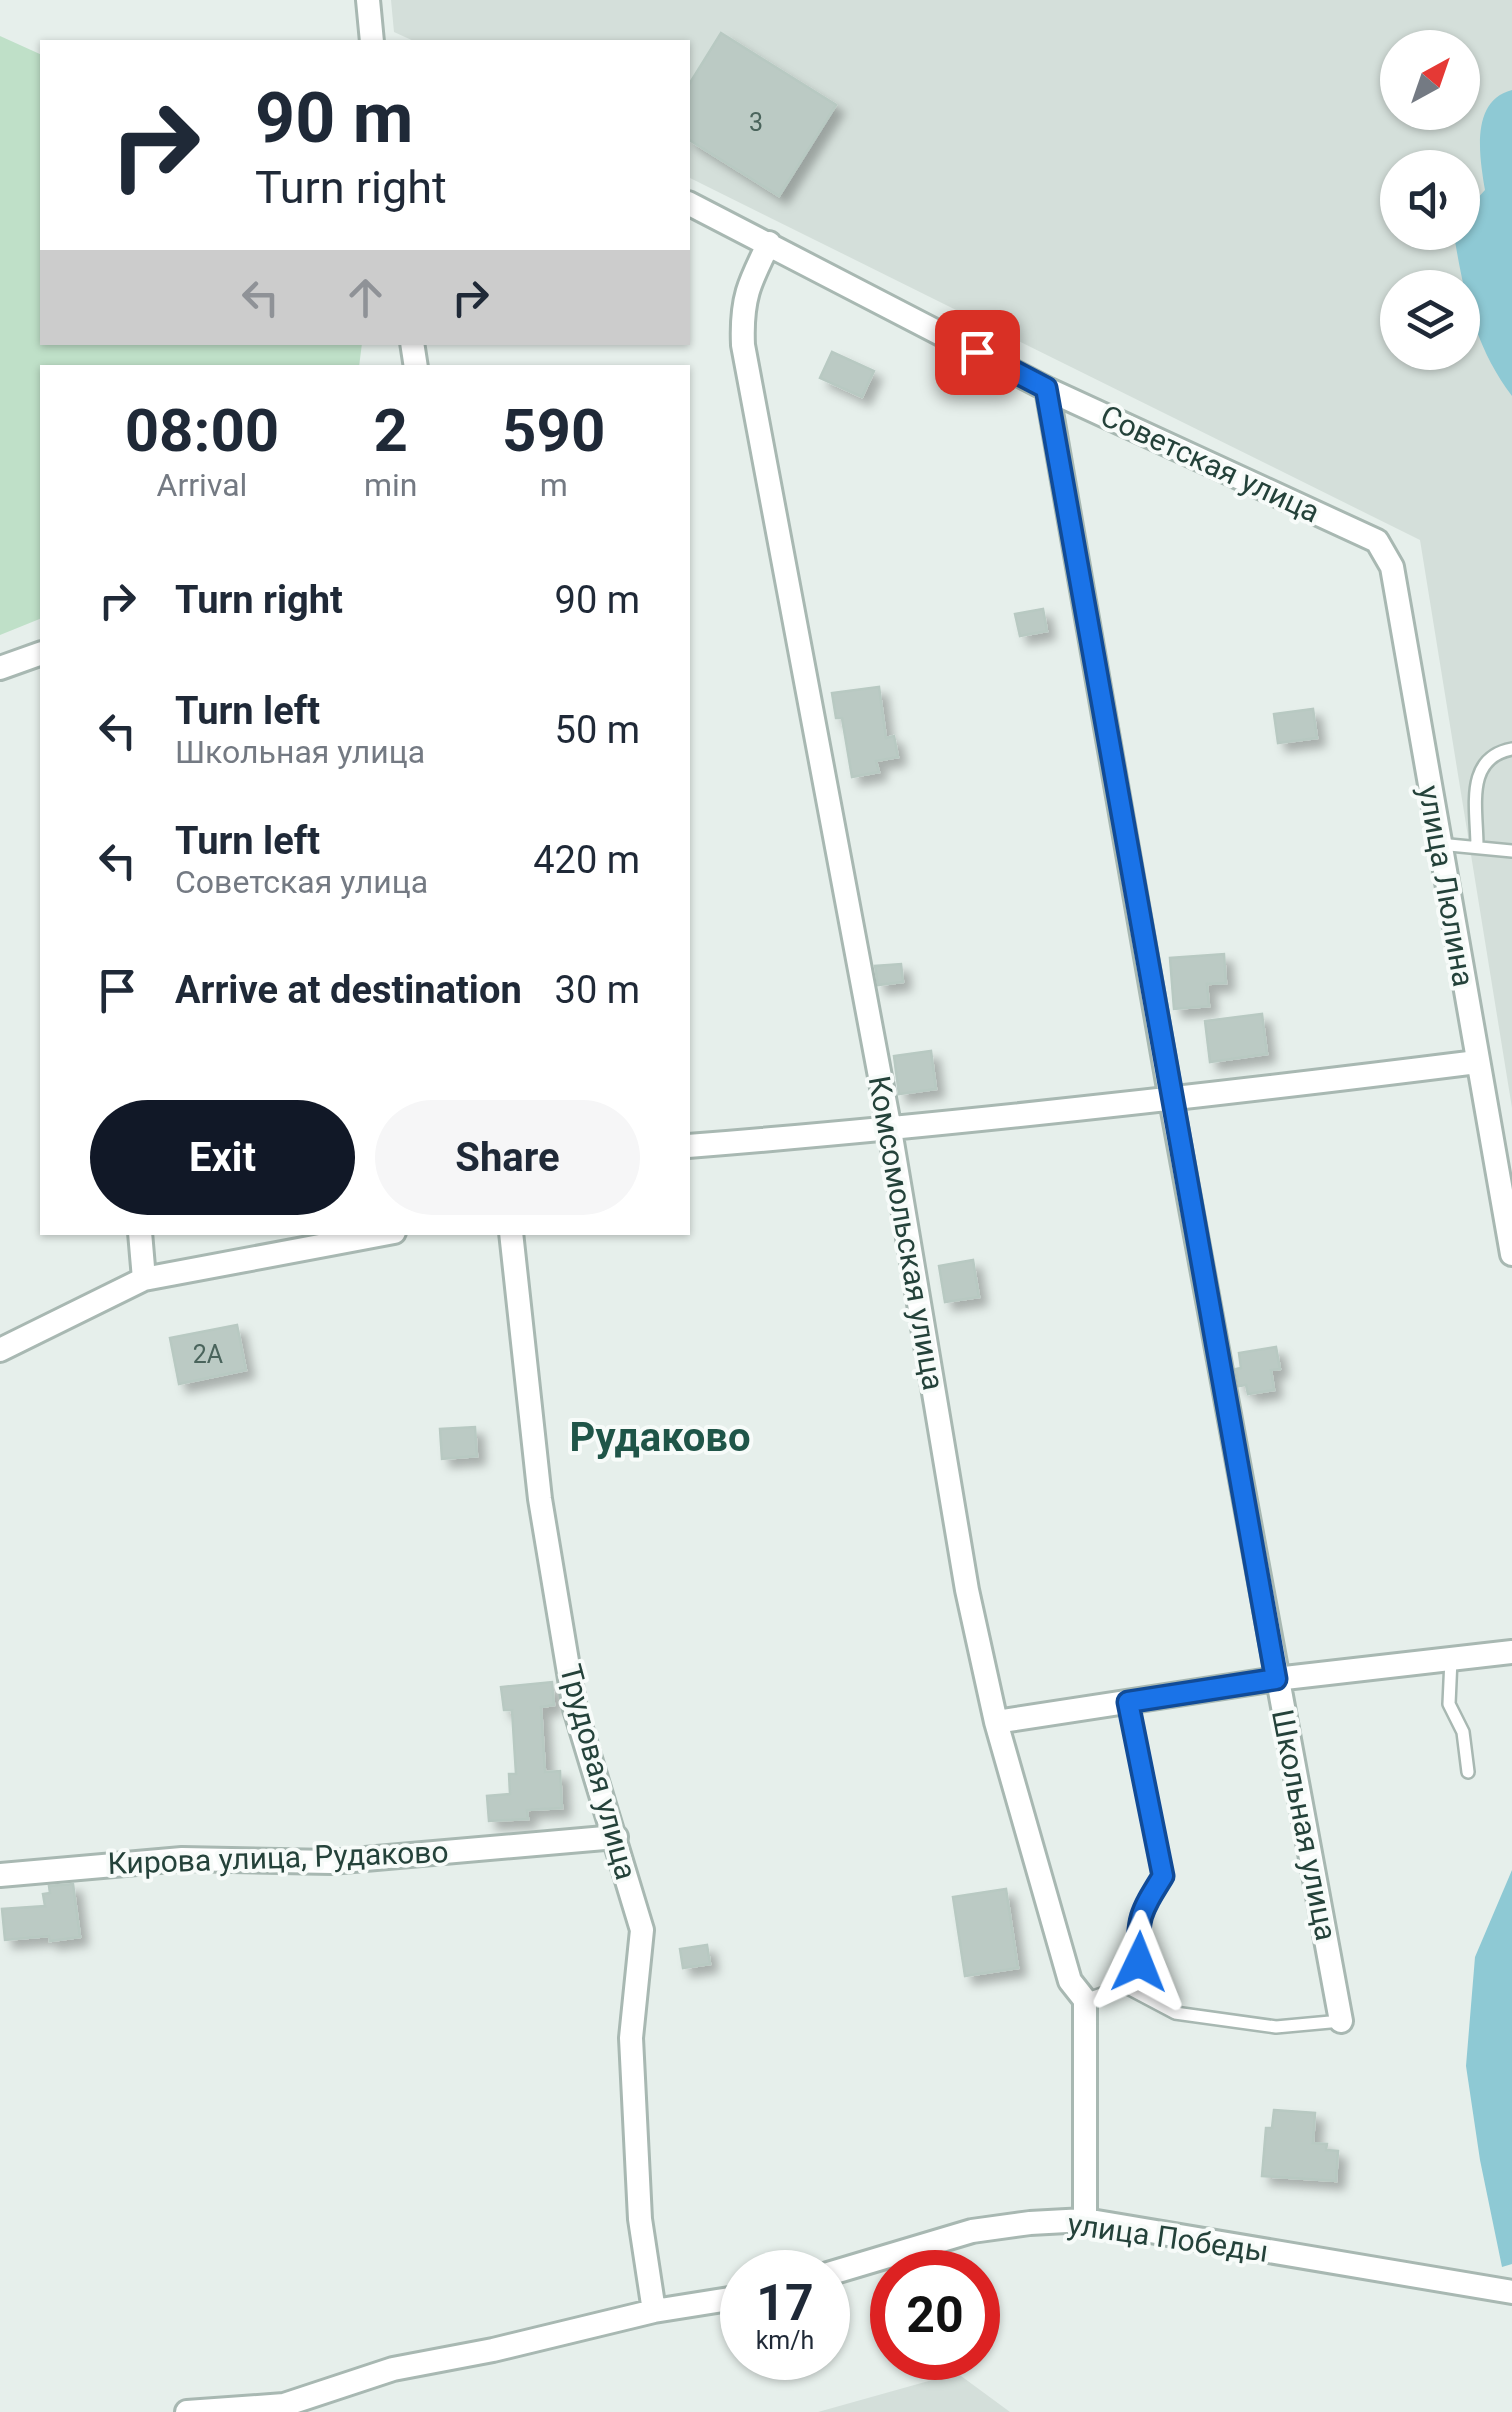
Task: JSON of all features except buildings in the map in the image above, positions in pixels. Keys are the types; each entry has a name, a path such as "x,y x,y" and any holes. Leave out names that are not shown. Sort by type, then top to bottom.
{"street":[{"path":"368,0 372,40"},
{"name":"Советская улица","path":"690,204 1046,388 1360,532"},
{"name":"Комсомольская улица","path":"770,243 749,284 742,309 743,345 890,1130 966,1590 996,1722 1070,1981 1086,2000 1085,2220"},
{"name":"Школьная улица","path":"1046,388 1171,1100 1341,2021"},
{"name":"улица Люлина","path":"1360,532 1377,540 1392,567 1512,1254"},
{"path":"0,668 40,654"},
{"path":"690,1146 890,1130 1477,1062"},
{"path":"140,1235 144,1279"},
{"path":"0,1350 144,1279 378,1235"},
{"name":"Трудовая улица","path":"511,1235 540,1499 575,1709 642,1930 631,2038 640,2220 654,2311"},
{"path":"996,1722 1276,1679 1512,1652"},
{"name":"Кирова улица, Рудаково","path":"0,1875 182,1859 332,1862 616,1837"},
{"name":"улица Победы","path":"850,2267 972,2231 1030,2222 1085,2220 1512,2292"},
{"path":"187,2412 282,2408 393,2369 493,2350 654,2311 720,2300"}],"lane":[{"path":"1476,847 1479,770 1486,758 1512,748"},
{"path":"1439,844 1512,851"},
{"path":"1451,1659 1449,1704 1463,1732 1468,1772"},
{"path":"1086,2000 1124,1986 1139,1962 1137,1926 1141,1911 1163,1876 1128,1702"},
{"path":"1124,1986 1176,2013 1276,2027 1341,2021"}],"shaded area":[{"path":"391,0 1512,0 1512,1108 1420,540 690,178 690,40 412,40 394,32"},
{"path":"932,2380 967,2380 1010,2412 818,2412"}],"green space":[{"path":"0,36 40,54 40,345 362,345 359,365 40,365 40,619 0,635"}],"water":[{"path":"1512,90 1512,396 1480,339 1480,270 1460,270 1457,250 1480,250 1480,195 1485,190 1480,132 1489,106 1498,96"},
{"path":"1512,1870 1512,2264 1502,2267 1466,2066 1475,1957"}],"district":[{"name":"Рудаково","path":"660,1437"}],"route":[{"path":"977,352 1046,388 1276,1679 1128,1702 1163,1876 1141,1911 1137,1926 1139,1962"}]}
